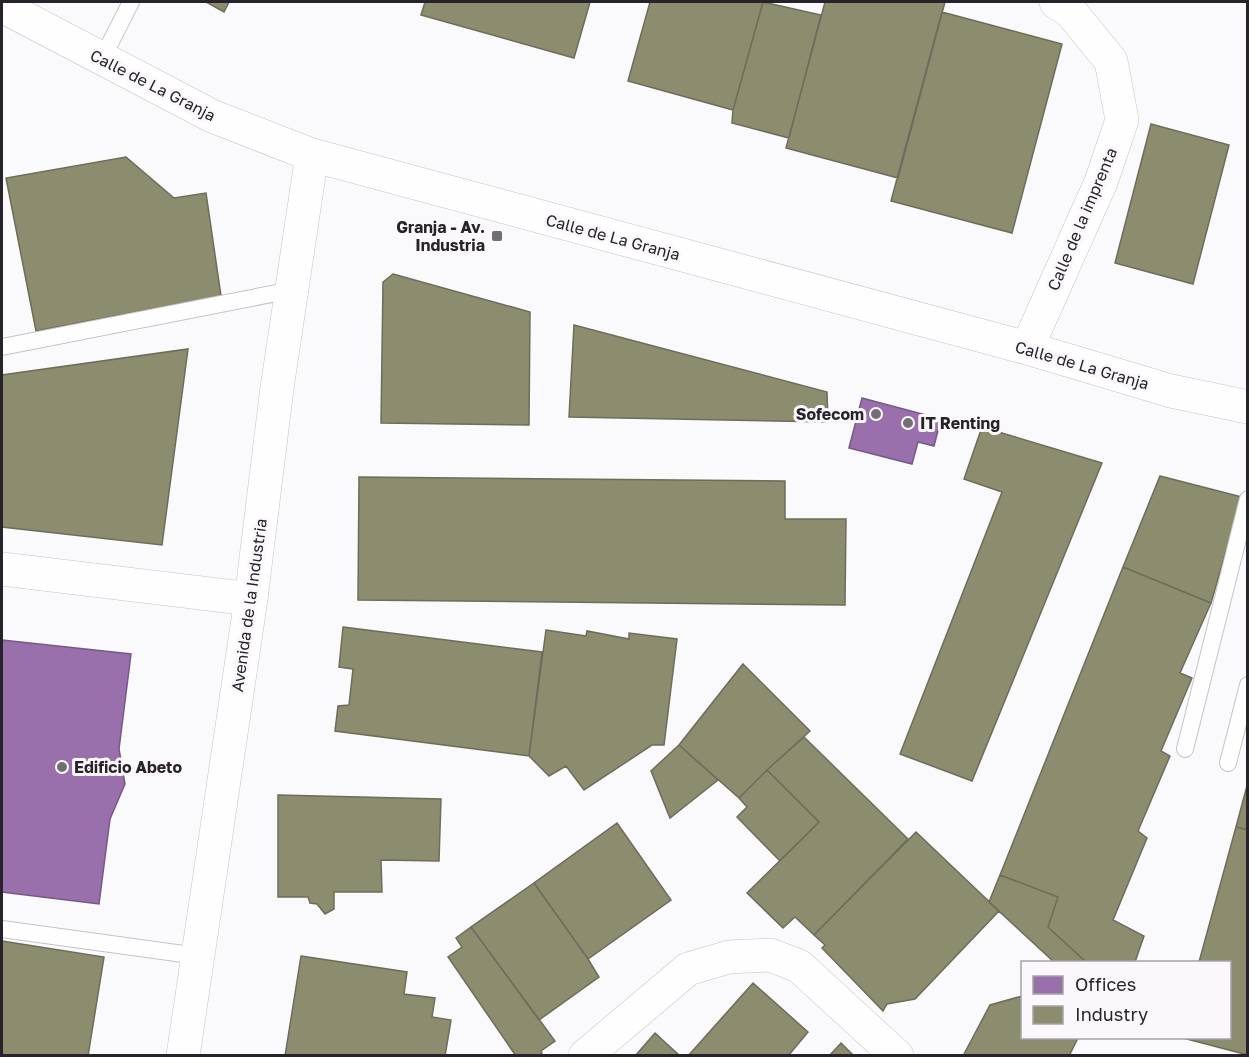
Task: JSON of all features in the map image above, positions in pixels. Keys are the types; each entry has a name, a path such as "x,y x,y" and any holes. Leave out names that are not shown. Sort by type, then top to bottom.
{"street":[{"name":"Calle de la imprenta","path":"1027,348 1101,182 1122,120 1111,61 1070,11 1056,2"},
{"name":"Calle de La Granja","path":"2,6 212,116 312,154 1027,348 1171,391 1248,407"},
{"name":"Avenida de la Industria","path":"183,1056 251,599 277,388 312,154"},
{"path":"2,569 251,599"},
{"path":"585,1056 688,969 729,957 770,955 799,966 897,1056"}],"lane":[{"path":"102,58 131,2"},
{"path":"2,347 292,290"},
{"path":"1185,749 1248,499"},
{"path":"1228,763 1248,685"},
{"path":"2,929 198,956"}],"building: Offices":[{"path":"862,398 941,419 934,446 918,442 912,464 849,448"},
{"name":"Edificio Abeto","path":"2,640 131,654 119,749 125,784 110,819 99,904 2,892"}],"building: Industry":[{"path":"206,2 229,2 224,12"},
{"path":"425,2 590,2 574,58 421,15"},
{"path":"650,2 763,2 733,110 628,81"},
{"path":"763,2 821,15 789,138 732,123 733,110"},
{"path":"825,2 945,2 898,178 786,148"},
{"path":"942,12 1062,44 1012,233 891,201"},
{"path":"1151,124 1229,145 1193,284 1115,263"},
{"path":"126,157 174,198 206,193 221,296 36,331 6,178"},
{"path":"393,274 530,312 529,425 381,423 383,282"},
{"path":"574,325 827,392 828,422 569,417"},
{"path":"188,349 162,545 2,527 2,375"},
{"path":"982,427 1102,463 972,781 900,754 1002,492 964,479"},
{"path":"1160,476 1242,497 1211,603 1123,567"},
{"path":"359,477 785,481 785,519 846,519 845,605 358,600"},
{"path":"1123,567 1211,603 1180,673 1192,678 1161,751 1170,756 1138,831 1147,838 1113,920 1144,936 1135,961 1085,961 1048,927 1058,897 1000,875"},
{"path":"343,627 542,652 529,756 335,731 338,706 349,705 353,669 339,667"},
{"path":"546,630 586,636 587,631 629,639 629,633 677,639 664,745 652,745 584,790 566,766 549,776 529,756"},
{"path":"743,664 810,731 739,798 679,745"},
{"path":"804,737 908,839 814,935 795,917 783,928 747,893 819,822 767,770"},
{"path":"679,745 718,780 670,818 651,771"},
{"path":"767,770 819,822 780,861 737,817 747,807 739,798"},
{"path":"1248,782 1248,830 1236,827"},
{"path":"278,795 441,799 439,861 381,860 382,892 334,892 334,909 325,914 317,904 310,903 308,897 278,897"},
{"path":"617,823 671,900 588,959 534,883"},
{"path":"1236,827 1248,830 1248,1055 1187,1039 1231,1039 1231,961 1199,961"},
{"path":"916,832 999,911 915,999 887,1004 883,1011 822,948 825,945 814,935"},
{"path":"1000,875 1058,897 1048,927 1085,961 1053,961 989,902"},
{"path":"534,883 599,977 539,1020 471,927"},
{"path":"471,927 555,1041 541,1051 539,1056 516,1056 448,957 462,947 456,938"},
{"path":"2,941 104,957 88,1056 2,1056"},
{"path":"301,956 407,972 404,994 435,998 432,1017 451,1020 445,1056 285,1056"},
{"path":"753,983 808,1032 788,1056 688,1056"},
{"path":"1021,996 1021,1039 1078,1039 1069,1056 963,1056 990,1005"},
{"path":"655,1033 680,1056 635,1056"},
{"path":"841,1043 854,1056 829,1056"}],"place":[{"name":"Granja - Av. Industria","path":"497,236"},
{"name":"Sofecom","path":"876,414"},
{"name":"IT Renting","path":"908,423"},
{"name":"Edificio Abeto","path":"62,767"}]}
